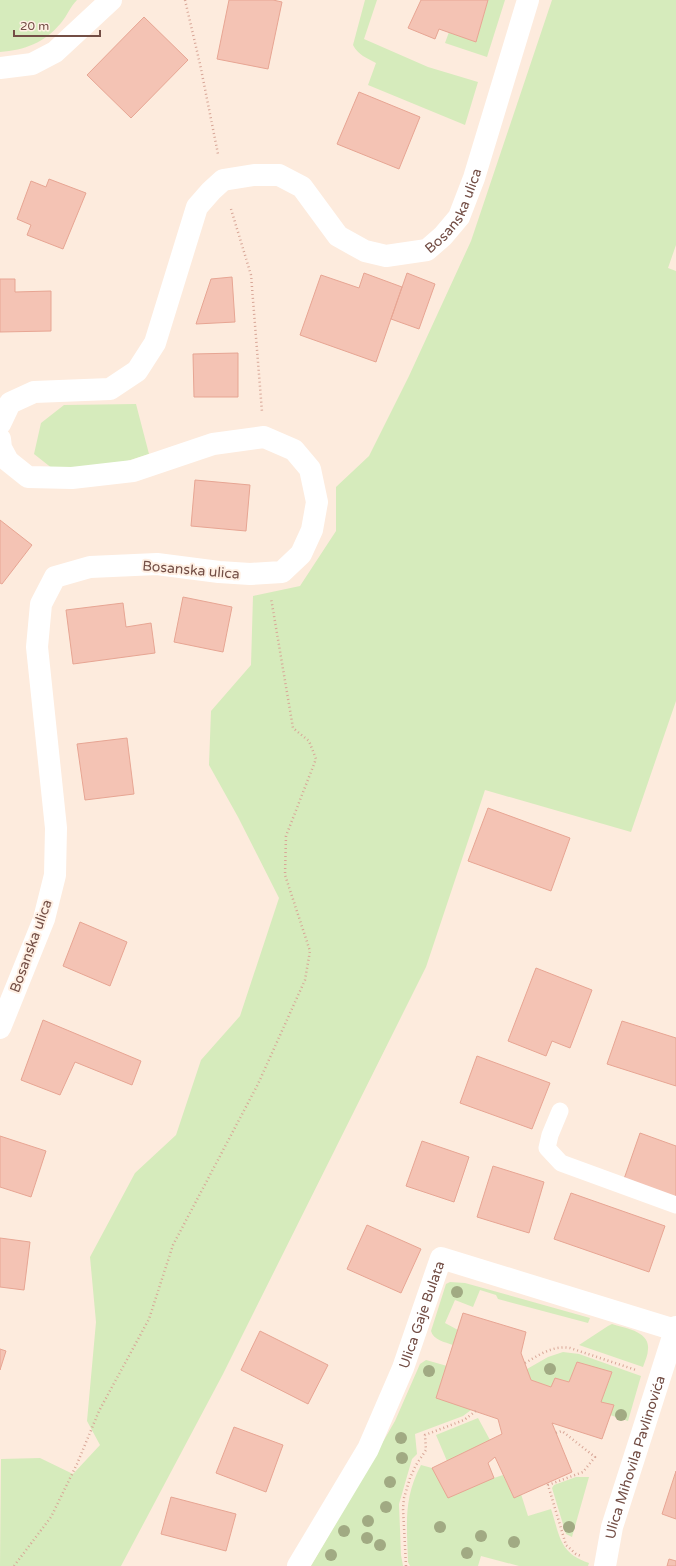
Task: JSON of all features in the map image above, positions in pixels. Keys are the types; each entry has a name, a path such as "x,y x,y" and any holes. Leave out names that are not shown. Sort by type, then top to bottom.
{"street":[{"path":"0,68 32,64 55,52 111,0"},
{"name":"Bosanska ulica","path":"0,424 10,403 34,392 110,389 137,371 155,343 197,207 211,191 224,180 254,175 279,175 302,187 338,236 365,251 386,256 427,250 443,236 459,217 474,178 528,0"},
{"name":"Bosanska ulica","path":"0,441 1,448 8,461 28,477 72,478 133,471 214,444 264,437 294,450 310,469 317,502 312,530 301,554 282,572 250,574 219,572 157,564 90,567 55,577 41,604 37,647 56,828 55,876 44,919 0,1028"},
{"name":"Ulica Gaje Bulata","path":"298,1566 368,1449 403,1368 441,1258 675,1329"},
{"name":"Ulica Mihovila Pavlinovića","path":"605,1566 612,1527 675,1329"}],"lane":[{"path":"560,1111 550,1134 547,1148 561,1163 676,1205"}],"path":[{"path":"185,0 219,157"},
{"path":"229,202 251,275 262,418"},
{"path":"14,1566 51,1517 77,1464 99,1411 149,1319 173,1245 258,1084 305,980 310,951 285,875 286,836 316,759 309,741 294,728 271,597"},
{"path":"525,1363 550,1349 562,1346 642,1372"},
{"path":"406,1566 403,1508 404,1498 410,1478 416,1465 426,1450 425,1435 464,1420 476,1411"},
{"path":"556,1433 562,1431 595,1457 583,1472 548,1485 566,1545 582,1557"}],"green space":[{"path":"0,0 77,0 61,23 48,36 26,47 0,52"},
{"path":"365,0 377,0 364,39 428,67 478,82 465,125 368,85 376,63 360,54 353,45"},
{"path":"488,0 505,0 487,57 445,43 449,32 476,42"},
{"path":"552,0 676,0 676,245 668,268 676,271 676,701 631,832 485,790 426,967 223,1374 121,1566 0,1566 1,1459 40,1458 73,1474 100,1445 87,1421 96,1322 90,1257 135,1173 176,1135 201,1060 240,1016 279,898 238,817 209,765 211,711 251,665 253,596 300,586 336,531 336,487 369,456 409,376 471,241"},
{"path":"136,404 149,454 93,472 53,469 34,454 41,423 64,405"},
{"path":"450,1282 465,1283 590,1318 588,1323 498,1299 496,1295 480,1290 473,1307 455,1300 445,1323 458,1330 453,1345 437,1339 431,1331 446,1284"},
{"path":"612,1324 635,1331 645,1338 648,1343 648,1351 643,1367 579,1345"},
{"path":"563,1352 579,1354 641,1376 628,1421 610,1415 601,1402 611,1372 577,1362 569,1382 555,1378 551,1387 531,1380 527,1369 548,1357"},
{"path":"426,1360 447,1366 471,1410 463,1416 415,1434 417,1454 412,1459 399,1504 401,1555 403,1566 311,1566 395,1421 420,1364"},
{"path":"478,1418 490,1440 447,1461 436,1435"},
{"path":"421,1465 494,1478 503,1475 514,1498 521,1494 528,1516 551,1509 559,1535 566,1549 579,1559 589,1563 588,1566 519,1566 481,1556 478,1566 410,1566 408,1562 407,1512 411,1489"},
{"path":"576,1477 589,1477 572,1537 566,1534 552,1488 554,1485"}],"building":[{"path":"229,0 273,0 282,2 268,69 217,59"},
{"path":"421,0 488,0 476,42 439,29 435,39 408,28"},
{"path":"144,17 188,60 131,118 87,75"},
{"path":"359,92 420,117 399,169 337,144"},
{"path":"49,179 86,193 63,249 27,235 31,225 17,219 31,181 46,187"},
{"path":"364,273 402,287 376,362 300,335 321,275 359,288"},
{"path":"407,273 435,284 419,329 391,319"},
{"path":"232,277 235,322 196,324 211,279"},
{"path":"0,279 15,279 15,292 51,291 51,331 0,332"},
{"path":"238,353 238,397 194,397 193,354"},
{"path":"195,480 250,485 246,531 191,526"},
{"path":"0,520 32,545 2,584 0,583"},
{"path":"183,597 232,607 223,652 174,642"},
{"path":"123,603 126,627 151,623 155,653 73,664 66,610"},
{"path":"127,738 134,794 85,800 77,744"},
{"path":"488,808 570,838 551,891 468,861"},
{"path":"80,922 127,942 110,986 63,966"},
{"path":"536,968 592,990 570,1048 552,1041 546,1056 508,1041"},
{"path":"43,1020 141,1061 132,1085 75,1062 60,1095 21,1080"},
{"path":"622,1021 676,1038 676,1086 607,1064"},
{"path":"477,1056 550,1083 532,1129 460,1103"},
{"path":"640,1133 676,1146 676,1198 624,1179"},
{"path":"0,1136 46,1151 31,1197 0,1187"},
{"path":"422,1141 469,1157 454,1202 406,1186"},
{"path":"493,1166 544,1182 529,1233 477,1217"},
{"path":"571,1193 665,1226 649,1272 554,1239"},
{"path":"367,1225 421,1249 401,1293 347,1269"},
{"path":"0,1238 30,1242 24,1290 0,1287"},
{"path":"463,1313 526,1332 521,1353 531,1380 551,1387 555,1378 569,1382 577,1362 612,1372 601,1402 614,1405 602,1439 552,1423 572,1472 514,1498 495,1457 488,1463 494,1478 448,1498 432,1468 502,1434 498,1419 436,1398"},
{"path":"260,1331 328,1365 308,1404 241,1370"},
{"path":"0,1349 6,1351 0,1370"},
{"path":"234,1427 283,1445 266,1492 216,1473"},
{"path":"676,1471 676,1519 662,1514"},
{"path":"171,1497 236,1514 226,1551 161,1534"},
{"path":"669,1559 676,1561 676,1566 667,1566"}]}
